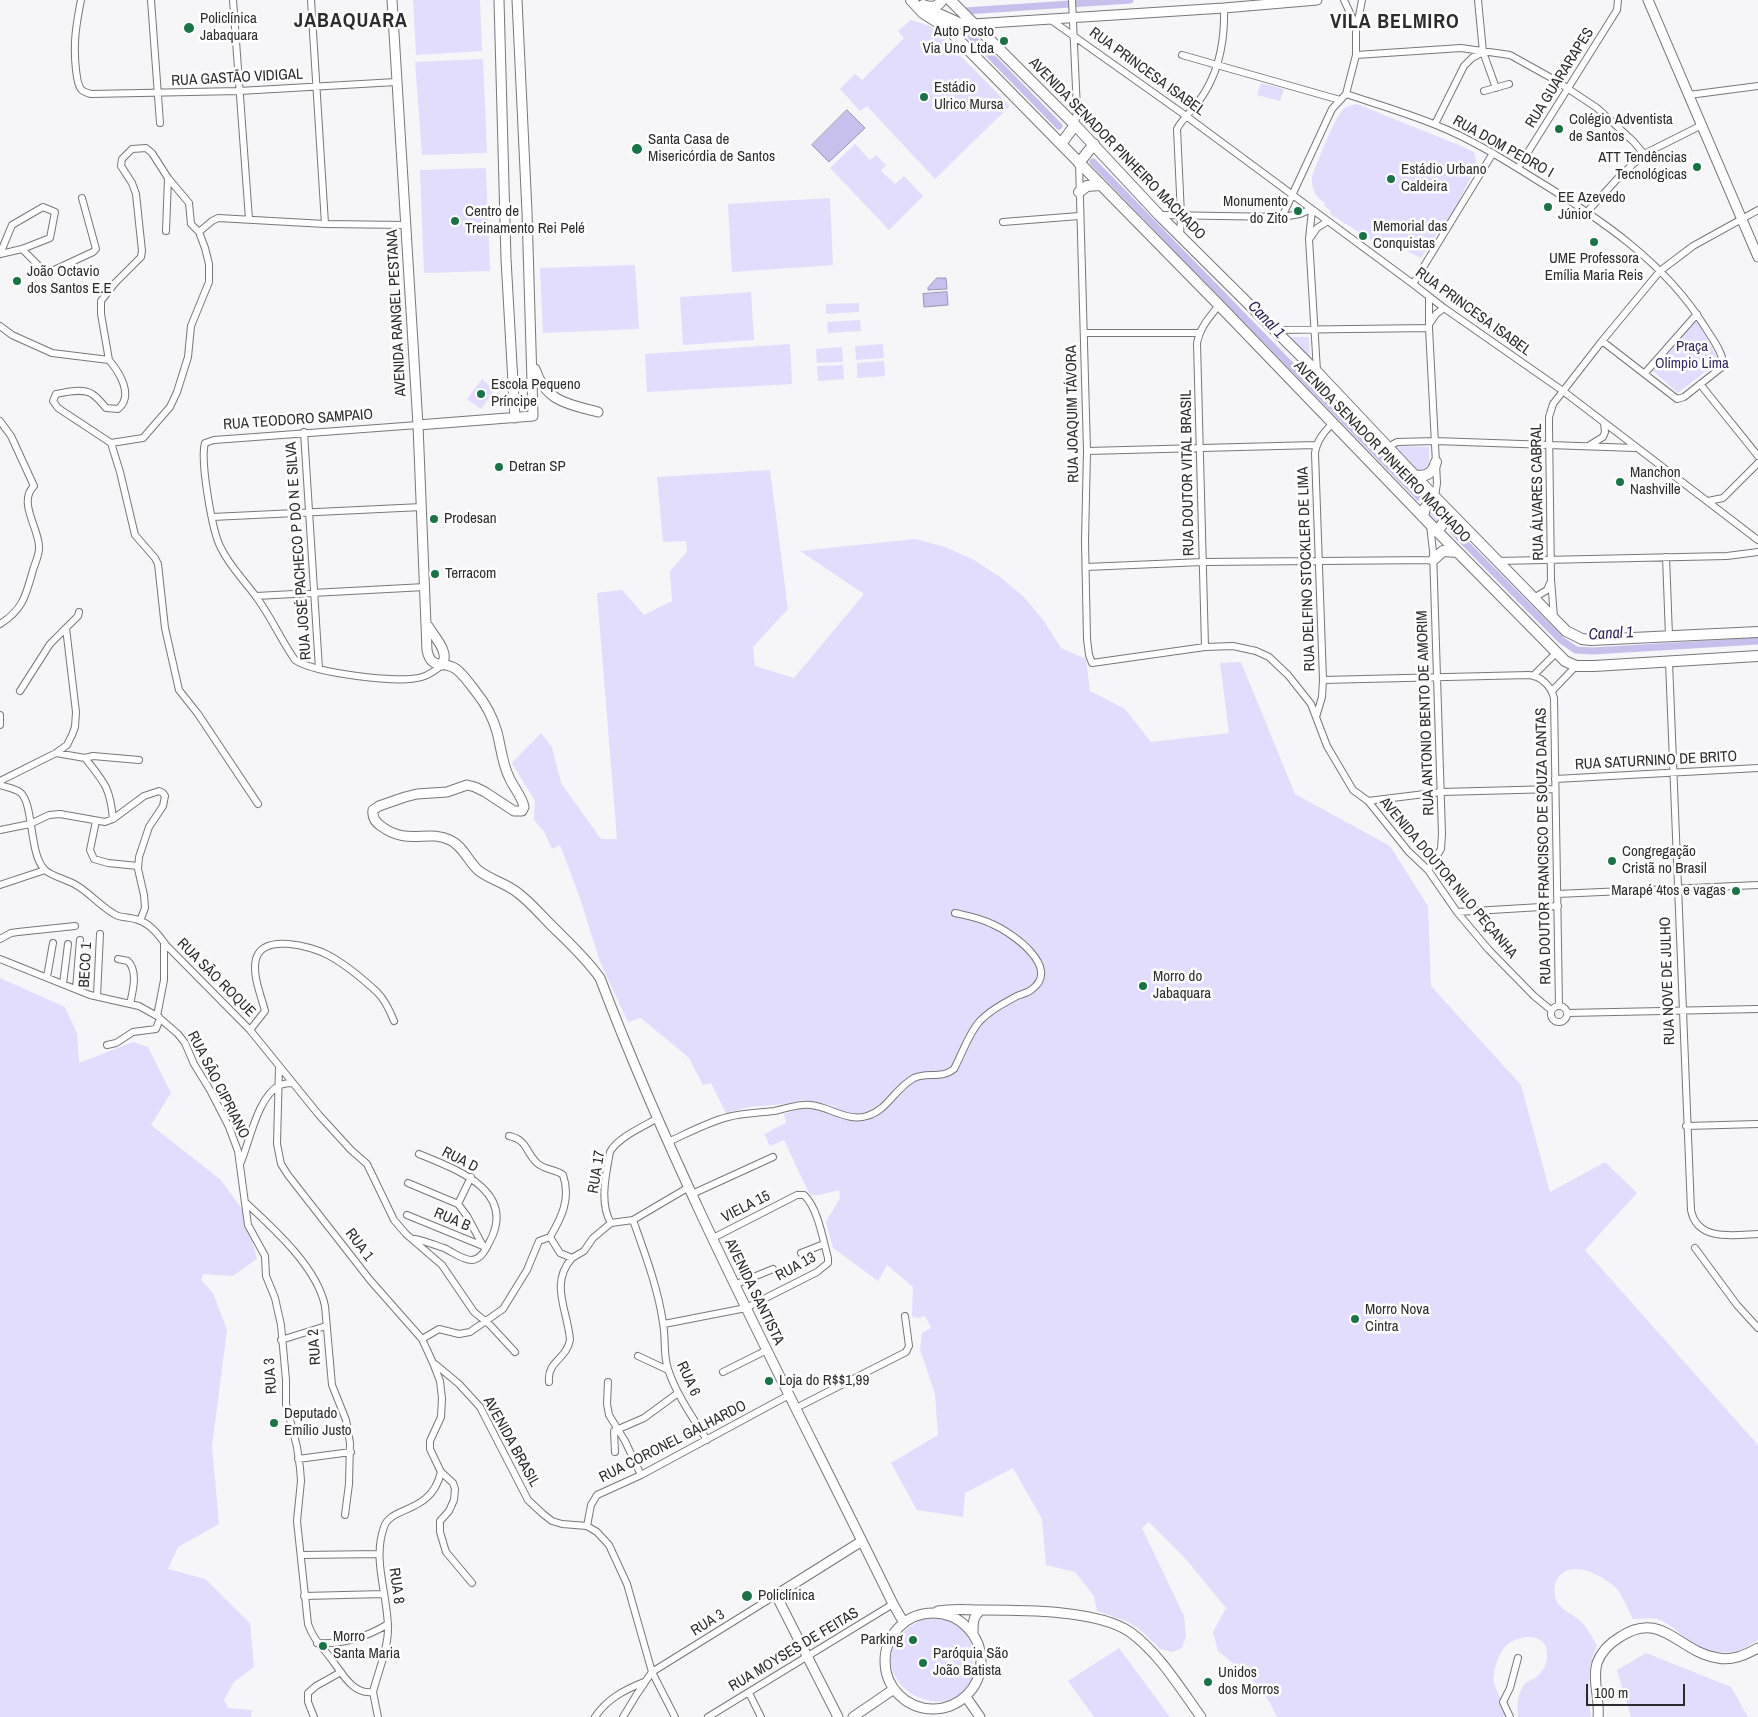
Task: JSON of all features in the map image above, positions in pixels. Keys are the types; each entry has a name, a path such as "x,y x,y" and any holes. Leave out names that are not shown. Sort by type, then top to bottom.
{"main road":[{"name":"AVENIDA SENADOR PINHEIRO MACHADO","path":"911,0 948,29 1219,305 1457,552 1556,652 1566,661 1576,666"},
{"path":"920,2 931,7 942,0"},
{"name":"AVENIDA SENADOR PINHEIRO MACHADO","path":"950,0 1094,144 1159,215 1317,372 1435,497 1566,631 1582,639 1591,640 1758,632"},
{"path":"920,2 932,11 959,23 973,24"},
{"path":"1060,144 1076,126"},
{"path":"1079,163 1094,144"},
{"path":"1079,192 1088,186 1100,185"},
{"path":"1414,475 1424,476 1429,474 1436,462"},
{"path":"1435,497 1424,508 1430,524 1448,516 1445,507"},
{"path":"1433,556 1443,551 1457,552"},
{"path":"1576,666 1758,656"}],"street":[{"name":"RUA GASTÃO VIDIGAL","path":"81,0 74,33 77,79 80,89 91,94 239,91 396,82"},
{"path":"151,0 160,123"},
{"path":"233,0 249,219"},
{"path":"311,0 325,224"},
{"name":"AVENIDA RANGEL PESTANA","path":"392,0 418,425 429,658 434,663 442,665"},
{"path":"499,0 502,46 506,259 523,417"},
{"path":"517,0 532,359 523,417"},
{"path":"1072,0 1077,110 1076,126"},
{"path":"973,24 1050,19 1072,15 1224,8 1264,2 1317,0"},
{"path":"1344,0 1356,26"},
{"path":"1282,217 1332,109 1346,94 1356,55 1356,26 1362,0"},
{"path":"1478,0 1483,52 1496,88"},
{"name":"RUA GUARARAPES","path":"1518,168 1618,10 1618,0"},
{"path":"1648,0 1758,257"},
{"path":"1180,236 1181,215 1176,134 1180,124 1204,94 1218,65 1224,27 1224,8"},
{"name":"RUA PRINCESA ISABEL","path":"1050,19 1187,117 1444,308 1563,391 1758,540"},
{"path":"502,46 518,45"},
{"path":"1356,55 1462,48 1510,55 1597,108 1633,141 1644,154"},
{"path":"1435,124 1464,66 1472,58 1483,52"},
{"path":"1182,56 1340,100"},
{"path":"1484,91 1509,84"},
{"path":"1689,95 1758,86"},
{"name":"RUA DOM PEDRO I","path":"1346,94 1435,124 1492,153 1587,212 1630,244 1660,271 1697,314 1723,360 1722,367 1684,397 1677,399 1645,373"},
{"path":"1587,212 1644,154 1702,125"},
{"path":"111,443 143,438 170,407 177,392 188,357 191,326 208,282 209,264 202,238 191,224 189,203 168,178 155,157 146,148 132,149 122,159 121,166 132,183 136,194 141,257 115,283 101,301 100,314 110,360 123,384 126,396 122,406 118,409 106,408 94,395 87,391 71,391 56,394 53,401 58,408 111,443 135,535 158,564 166,634 179,690 198,714 258,804"},
{"path":"1413,284 1492,153"},
{"name":"RUA JOAQUIM TÁVORA","path":"1079,163 1087,451 1085,541 1087,639 1092,663"},
{"path":"166,231 168,178"},
{"path":"22,249 43,270 52,271 93,252 96,249 82,198"},
{"path":"42,207 55,212 50,238 22,249 0,254 12,225 42,207"},
{"path":"1159,215 1282,217 1292,216 1312,209 1309,239 1317,372"},
{"name":"RUA ÁLVARES CABRAL","path":"1554,619 1549,444 1553,404 1660,271 1693,246 1758,210"},
{"path":"1004,222 1079,216"},
{"path":"199,232 218,218 325,224 406,225"},
{"path":"1309,239 1318,228 1328,221"},
{"path":"1429,297 1437,483 1435,497"},
{"path":"1084,333 1199,333 1202,326 1219,305"},
{"path":"1429,326 1436,314 1444,308"},
{"path":"1602,341 1645,373 1697,314"},
{"path":"0,326 12,335 52,353 110,360"},
{"path":"1275,330 1429,326"},
{"name":"RUA DOUTOR VITAL BRASIL","path":"1199,333 1197,343 1205,647"},
{"path":"532,359 540,383 550,395 566,403 598,412"},
{"path":"1700,384 1758,456"},
{"name":"RUA TEODORO SAMPAIO","path":"212,517 204,449 205,443 214,440 523,417"},
{"path":"0,421 11,436 34,486 29,495 28,503 40,547 26,596 17,611 0,624"},
{"name":"RUA DELFINO STOCKLER DE LIMA","path":"1315,719 1322,697 1323,680 1316,445 1333,423"},
{"path":"1586,446 1603,438 1605,432 1604,424"},
{"name":"RUA JOSÉ PACHECO P DO N E SILVA","path":"304,432 319,669"},
{"path":"1388,447 1397,442 1435,441 1636,448"},
{"path":"1087,451 1316,445"},
{"path":"1708,501 1723,498 1758,463"},
{"path":"1723,498 1725,513"},
{"path":"422,507 212,517 216,535 226,559 256,596 295,660 300,663 319,669 369,678 397,680 421,678 433,672 445,660 444,652 427,625"},
{"name":"RUA ANTONIO BENTO DE AMORIM","path":"1428,870 1441,849 1442,834 1433,556 1430,524"},
{"name":"RUA ANTONIO BENTO DE AMORIM","path":"1430,524 1433,556"},
{"path":"1498,561 1738,556 1758,552"},
{"path":"1086,567 1433,556"},
{"path":"1666,557 1669,636"},
{"name":"RUA ÁLVARES CABRAL","path":"1534,598 1547,590 1552,579"},
{"path":"256,596 425,587"},
{"path":"20,691 50,644 78,616 78,612"},
{"path":"0,781 56,753 67,745 75,727 76,720 66,628"},
{"name":"AVENIDA DOUTOR NILO PEÇANHA","path":"1092,663 1205,647 1233,646 1256,651 1269,658 1288,675 1311,704 1315,719 1327,746 1353,790 1368,801 1408,851 1428,870 1457,912 1506,969 1551,1010"},
{"path":"1533,676 1556,652"},
{"name":"RUA NOVE DE JULHO","path":"1669,662 1686,1126 1691,1210 1694,1219 1707,1232 1728,1235 1758,1234"},
{"name":"AVENIDA SANTISTA","path":"442,665 452,666 458,671 477,694 490,714 497,731 505,767 523,803 524,810 514,811 475,786 467,785 447,792 417,794 379,806 373,810 374,819 389,832 398,836 416,838 437,837 452,841 459,846 477,870 518,892 593,967 600,978 668,1142 734,1285 904,1623"},
{"name":"RUA DOUTOR FRANCISCO DE SOUZA DANTAS","path":"1559,1006 1554,698 1552,691 1576,666"},
{"path":"1323,680 1533,676 1542,681 1552,691"},
{"path":"0,715 0,724"},
{"path":"56,753 85,758 93,756 139,760"},
{"path":"85,758 106,784 110,795 113,819"},
{"name":"RUA SATURNINO DE BRITO","path":"1555,779 1758,768"},
{"path":"0,785 21,793 26,803 37,853 45,870 0,885"},
{"path":"1368,801 1441,792 1555,789"},
{"path":"0,830 30,824 49,815 60,814 105,822 113,819 144,796 158,791 163,793 163,806 145,836 138,866 145,901 145,908 140,920"},
{"path":"96,821 90,850 94,859 108,863 138,866"},
{"name":"RUA SÃO ROQUE","path":"45,870 77,886 118,916 140,920 157,933 250,1030 265,1011 256,977 255,966 257,957 260,951 269,945 280,944 292,944 329,956 377,992 388,1008 394,1022"},
{"path":"1557,894 1758,885"},
{"path":"1457,912 1558,906"},
{"path":"668,1142 728,1117 801,1105 813,1105 847,1117 865,1117 878,1112 887,1105 906,1083 916,1077 949,1073 957,1063 979,1022 991,1011 1031,990 1041,977 1038,960 1032,952 1009,933 992,923 955,913"},
{"path":"0,939 11,933 75,926"},
{"name":"BECO 1","path":"97,996 100,934"},
{"path":"76,989 80,940"},
{"path":"108,1045 116,1043 133,1032 156,1029 159,1021 158,1016 164,980 164,942"},
{"path":"47,977 53,943"},
{"path":"63,984 68,944"},
{"name":"RUA SÃO CIPRIANO","path":"0,959 76,989 139,1006 158,1016 185,1043 194,1064 229,1127 238,1151 240,1163"},
{"path":"118,959 128,961 133,969 130,1004"},
{"path":"1559,1006 1564,1008 1567,1013 1566,1019 1558,1022 1551,1018 1551,1010 1559,1006"},
{"path":"1567,1013 1758,1009"},
{"path":"250,1030 325,1122 367,1164 394,1220 442,1265 474,1312 486,1321 515,1352"},
{"name":"RUA 1","path":"279,1067 277,1144 281,1164 365,1274 422,1339 440,1381 442,1398 441,1417 430,1445 441,1472"},
{"path":"240,1163 267,1097 280,1086 292,1083"},
{"name":"RUA 17","path":"612,1223 607,1216 605,1201 610,1152 621,1140 658,1118"},
{"path":"1686,1126 1758,1124"},
{"path":"422,1339 439,1329 459,1334 476,1330 503,1309 527,1270 539,1241 550,1237 563,1213 565,1198 564,1178 560,1172 536,1163 522,1142 509,1136"},
{"name":"RUA D","path":"420,1154 471,1177 487,1193 495,1207 496,1224 493,1235 484,1247"},
{"path":"549,1382 550,1369 553,1364 563,1357 569,1347 570,1340 560,1281 563,1270 572,1258 584,1251 593,1238 612,1223 633,1220 690,1190 773,1157"},
{"name":"RUA 3","path":"240,1163 248,1225 265,1256 266,1276 275,1298 280,1325 286,1404 298,1459 300,1481 297,1521 308,1624 317,1643 340,1672"},
{"path":"458,1204 471,1177"},
{"path":"408,1182 458,1204 484,1247 481,1256 471,1260 444,1248 412,1238"},
{"name":"RUA 13","path":"664,1324 746,1308 826,1266 828,1258 819,1224 809,1199 804,1195 797,1195 791,1198"},
{"name":"VIELA 15","path":"713,1238 791,1198"},
{"name":"RUA 2","path":"245,1202 278,1233 304,1264 316,1282 324,1300 332,1385 346,1420 350,1442 345,1515"},
{"name":"RUA B","path":"408,1215 484,1247"},
{"name":"RUA 6","path":"633,1220 646,1255 664,1324 665,1357 668,1370 678,1393 706,1440"},
{"path":"550,1237 560,1253 572,1258"},
{"path":"801,1253 824,1244"},
{"path":"1695,1248 1737,1305 1758,1328"},
{"path":"734,1285 773,1269"},
{"path":"796,1408 906,1352 909,1346 905,1316"},
{"path":"281,1340 326,1326"},
{"path":"723,1372 767,1350"},
{"path":"638,1356 668,1370"},
{"name":"AVENIDA BRASIL","path":"433,1363 460,1384 480,1407 528,1500 552,1520 562,1524 587,1526"},
{"path":"608,1382 607,1404 609,1415 641,1474"},
{"path":"615,1452 614,1431 644,1418 678,1393"},
{"name":"RUA CORONEL GALHARDO","path":"587,1526 591,1505 597,1496 789,1395"},
{"path":"298,1459 350,1452"},
{"path":"441,1472 453,1483 454,1489 454,1500 449,1511 440,1521 439,1527 443,1545 450,1559 472,1583"},
{"name":"RUA 8","path":"373,1692 385,1648 388,1624 379,1554 384,1527 391,1516 419,1505 436,1487 441,1472"},
{"path":"587,1526 597,1532 609,1545 618,1563 627,1584 652,1672 675,1717"},
{"path":"838,1717 776,1595 862,1541"},
{"path":"302,1556 379,1554"},
{"path":"304,1596 384,1594"},
{"name":"RUA 3","path":"652,1672 776,1595"},
{"name":"RUA MOYSES DE FEITAS","path":"708,1717 893,1604"},
{"path":"938,1611 960,1619 973,1632 978,1644 980,1658 975,1686 957,1704 946,1708 934,1710 911,1704 894,1689 887,1678 884,1665 888,1640 895,1630 904,1623 916,1617 938,1611 954,1609 1048,1611 1117,1625 1140,1640 1166,1669 1201,1717"},
{"path":"973,1632 973,1619 981,1610"},
{"path":"317,1643 332,1644 373,1634 388,1624"},
{"path":"1599,1717 1596,1671 1600,1657 1612,1643 1637,1629 1654,1627 1706,1656 1719,1659 1732,1659 1758,1648"},
{"path":"1510,1717 1503,1702 1510,1688 1518,1658"},
{"path":"314,1717 308,1702 308,1693 340,1672 357,1689 362,1692 373,1692 378,1717"},
{"path":"623,1717 652,1672"},
{"path":"595,1717 603,1706 621,1692 645,1682"},
{"path":"853,1717 894,1689"},
{"path":"748,1692 760,1717"},
{"path":"966,1697 980,1717"}],"green space":[{"path":"413,0 480,0 482,51 416,55"},
{"name":"Estádio Ulrico Mursa","path":"911,20 930,26 1010,106 935,179 867,106 860,111 840,89 855,74 862,80 904,38 898,31"},
{"path":"483,59 487,153 422,155 415,62"},
{"path":"1261,83 1284,89 1280,101 1257,95"},
{"name":"Estádio Urbano Caldeira","path":"1357,104 1474,152 1477,165 1442,234 1438,232 1421,258 1387,241 1383,247 1330,214 1331,211 1324,206 1325,203 1314,192 1312,176 1330,131 1344,109"},
{"path":"855,144 870,160 876,155 886,165 881,171 895,184 904,176 923,196 889,230 830,168"},
{"name":"Centro de Treinamento Rei Pelé","path":"486,168 490,271 424,273 420,170"},
{"path":"830,198 833,265 732,272 728,204"},
{"path":"635,265 639,329 543,333 540,268"},
{"path":"751,292 754,340 683,345 680,297"},
{"path":"859,303 859,312 826,314 826,304"},
{"name":"Praça Olímpio Lima","path":"1696,318 1719,361 1678,393 1653,371"},
{"path":"860,320 861,331 828,333 827,322"},
{"path":"1289,337 1309,337 1310,358"},
{"path":"790,344 792,384 647,392 645,354"},
{"path":"883,344 884,358 856,360 855,346"},
{"path":"842,347 843,362 817,363 816,349"},
{"path":"884,361 885,376 857,378 857,363"},
{"path":"843,365 844,379 818,381 817,366"},
{"name":"Escola Pequeno Príncipe","path":"482,379 495,390 481,409 467,399"},
{"path":"1393,446 1429,447 1429,465 1424,471 1415,469"},
{"path":"770,470 788,609 753,647 755,666 794,678 864,594 800,551 915,539 945,547 974,560 1000,577 1024,597 1044,621 1061,648 1086,659 1090,691 1125,709 1151,742 1229,733 1220,663 1241,662 1295,794 1390,846 1428,906 1431,986 1521,1085 1550,1192 1605,1162 1637,1193 1585,1250 1758,1445 1758,1640 1737,1651 1723,1653 1703,1648 1691,1642 1660,1620 1650,1618 1633,1619 1619,1591 1610,1583 1585,1570 1569,1570 1556,1581 1555,1596 1556,1600 1566,1611 1584,1625 1597,1645 1590,1672 1591,1717 1518,1717 1520,1691 1526,1683 1541,1673 1547,1659 1545,1644 1540,1640 1528,1637 1514,1640 1508,1644 1500,1655 1495,1669 1495,1686 1510,1717 1277,1717 1269,1701 1249,1676 1218,1651 1213,1632 1226,1608 1185,1558 1149,1522 1142,1528 1184,1616 1186,1636 1182,1648 1172,1652 1160,1649 1138,1628 1126,1621 1097,1611 1094,1596 1075,1572 1046,1565 1042,1519 1013,1468 965,1493 963,1517 917,1510 891,1463 938,1435 935,1394 920,1349 922,1333 931,1328 925,1316 912,1317 913,1287 887,1265 878,1281 833,1248 826,1222 840,1198 839,1190 819,1195 810,1195 784,1140 770,1146 764,1134 786,1123 784,1114 810,1106 839,1107 803,1100 784,1104 749,1107 726,1113 711,1083 703,1085 689,1058 641,1018 628,1022 600,962 580,898 560,845 552,849 545,833 534,820 535,801 512,763 541,733 552,747 561,783 601,839 617,839 597,593 622,590 644,615 672,601 670,571 687,552 686,541 663,542 657,477"},
{"path":"1435,502 1444,511 1444,516 1435,526 1427,517 1428,511"},
{"path":"0,978 65,1007 77,1033 79,1063 133,1042 148,1047 171,1093 151,1125 221,1180 244,1212 257,1259 233,1276 203,1274 201,1280 213,1293 227,1330 212,1446 219,1524 178,1547 168,1569 205,1579 250,1623 254,1667 234,1682 224,1700 228,1708 252,1710 251,1717 0,1717"},
{"path":"934,1614 945,1614 961,1622 970,1638 972,1647 973,1670 970,1686 963,1696 945,1702 931,1701 911,1693 898,1680 891,1664 893,1646 899,1637 911,1626"},
{"path":"1119,1648 1170,1717 1094,1717 1068,1681"},
{"path":"1646,1653 1731,1687 1748,1717 1631,1717 1617,1670"}],"shaded area":[{"path":"847,110 865,128 829,162 812,145"},
{"path":"937,278 946,278 947,289 928,290 928,288"},
{"path":"947,292 948,305 924,307 923,294"}],"waterway":[{"path":"965,11 1130,0"},
{"name":"Canal 1","path":"971,36 1059,126"},
{"name":"Canal 1","path":"1093,162 1419,497"},
{"name":"Canal 1","path":"1453,531 1561,640 1576,650 1593,651 1758,641"}],"place":[{"name":"Policlínica Jabaquara","path":"189,28"},
{"name":"Auto Posto Via Uno Ltda","path":"1004,41"},
{"name":"Estádio Ulrico Mursa","path":"924,97"},
{"name":"Colégio Adventista de Santos","path":"1559,129"},
{"name":"Santa Casa de Misericórdia de Santos","path":"637,149"},
{"name":"ATT Tendências Tecnológicas","path":"1697,167"},
{"name":"Estádio Urbano Caldeira","path":"1391,179"},
{"name":"EE Azevedo Júnior","path":"1548,207"},
{"name":"Monumento do Zito","path":"1298,211"},
{"name":"Centro de Treinamento Rei Pelé","path":"455,221"},
{"name":"Memorial das Conquistas","path":"1363,236"},
{"name":"UME Professora Emília Maria Reis","path":"1594,242"},
{"name":"João Octavio dos Santos E.E","path":"17,281"},
{"name":"Escola Pequeno Príncipe","path":"481,394"},
{"name":"Detran SP","path":"499,467"},
{"name":"Manchon Nashville","path":"1620,482"},
{"name":"Prodesan","path":"434,519"},
{"name":"Terracom","path":"435,574"},
{"name":"Congregação Cristã no Brasil","path":"1612,861"},
{"name":"Marapé 4tos e vagas","path":"1736,891"},
{"name":"Morro do Jabaquara","path":"1143,986"},
{"name":"Morro Nova Cintra","path":"1355,1319"},
{"name":"Loja do R$$1,99","path":"769,1381"},
{"name":"Deputado Emílio Justo","path":"274,1423"},
{"name":"Policlínica","path":"747,1596"},
{"name":"Parking","path":"913,1640"},
{"name":"Morro Santa Maria","path":"323,1646"},
{"name":"Paróquia São João Batista","path":"923,1663"},
{"name":"Unidos dos Morros","path":"1208,1682"}],"district":[{"name":"JABAQUARA","path":"351,22"},
{"name":"VILA BELMIRO","path":"1395,23"}]}
